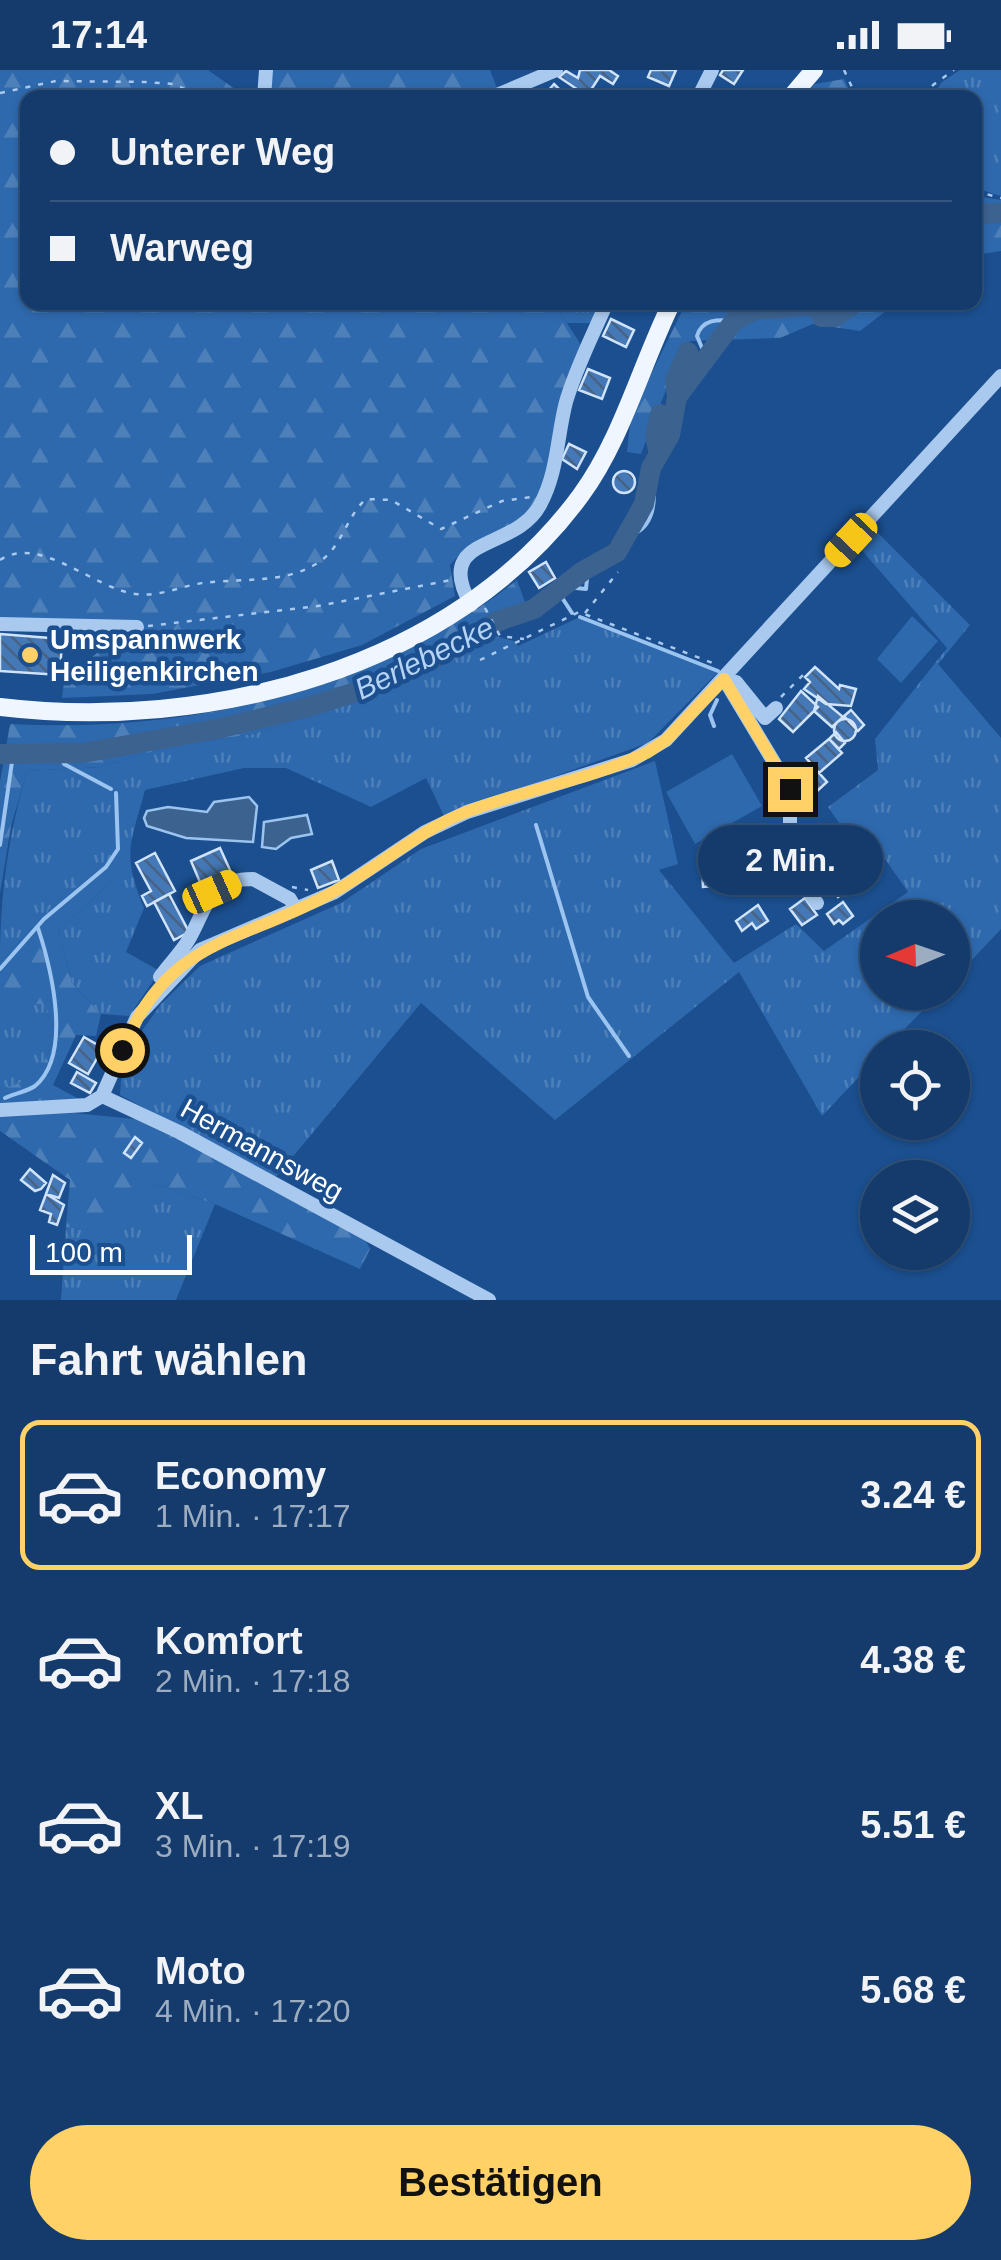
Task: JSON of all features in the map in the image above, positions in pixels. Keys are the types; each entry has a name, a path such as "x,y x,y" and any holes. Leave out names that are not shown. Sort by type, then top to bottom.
{"main road":[{"path":"797,90 814,70"},
{"path":"0,706 122,713 240,697 348,665 471,605 536,551 584,492 668,310"}],"street":[{"path":"509,90 556,70"},
{"path":"471,605 458,580 467,555 520,526 544,496 559,452 565,406 605,310"},
{"path":"0,1110 87,1105 102,1096 131,1026 153,996 200,950 335,892 425,832 467,812 648,752 666,740 1001,376"},
{"path":"0,624 136,627"},
{"path":"726,676 764,718 774,706"},
{"path":"726,676 790,789 790,834 800,854 804,885 816,903"},
{"path":"153,996 152,990 190,937 202,904 212,892 253,878 286,896 296,909"},
{"name":"Hermannsweg","path":"102,1096 179,1132 489,1300"}],"path":[{"path":"931,90 954,70"},
{"path":"0,93 56,81 145,82 173,84 187,90"},
{"path":"0,560 35,554 113,588 157,594 199,584 278,578 316,564 342,538 354,510 366,499 391,500 418,520 440,528 502,500 544,496"},
{"path":"480,660 585,613 618,572"},
{"path":"136,627 318,606 458,580"},
{"path":"585,613 726,676"},
{"path":"489,615 504,639 527,638"},
{"path":"774,706 804,674"},
{"path":"286,896 295,886 316,888"}],"green space":[{"path":"0,70 208,70 236,90 20,90 20,310 558,310 581,345 554,463 528,527 459,555 450,565 455,596 362,645 271,672 152,694 62,698 64,682 106,645 97,629 0,619"},
{"path":"268,70 490,70 498,90 257,90"},
{"path":"960,70 1001,70 1001,196 982,190 982,90 937,90"},
{"path":"844,79 849,90 809,90 815,84"},
{"path":"982,197 1001,200 1001,251 982,254"},
{"path":"559,310 598,310 593,323 567,323"},
{"path":"683,310 887,310 860,331 813,324 780,338 690,341 680,354 641,454 627,452 631,415"},
{"path":"875,530 970,625 938,664 1001,738 1001,929 970,962 970,900 897,900 908,892 885,859 841,837 846,833 828,807 878,770 875,739 947,648 859,547"},
{"path":"517,580 530,616 442,662 353,701 253,734 171,746 100,767 27,771 11,826 0,894 0,782 10,724 145,721 277,697 341,677 403,651 462,619"},
{"path":"582,616 720,670 648,743 444,816 426,778 371,807 286,768 244,768 145,790 131,848 132,874 144,908 126,952 160,971 129,1016 101,1014 72,983 58,931 112,881 72,885 0,962 6,866 27,771 100,767 171,746 253,734 353,701 495,636 518,646"},
{"path":"912,616 938,641 901,683 877,659"},
{"path":"732,754 762,806 695,844 666,792"},
{"path":"655,761 678,864 659,870 734,963 796,924 824,951 860,926 860,1010 923,1010 904,1030 860,1030 860,1076 822,1116 739,972 555,1120 421,1003 275,1178 120,1095 121,1080 142,1031 161,1004 200,966 341,903 421,849"},
{"path":"107,860 113,868 112,881 58,931 72,983 101,1014 96,1036 76,1035 53,1085 79,1099 0,1103 0,1090 38,1070 48,1052 52,1031 43,1004 0,1005 0,962 72,885"},
{"path":"43,1004 51,1021 51,1042 44,1061 31,1077 0,1090 0,1005"},
{"path":"74,1113 144,1120 366,1241 370,1249 360,1269 215,1204 156,1184 111,1233 66,1227 70,1180 0,1131 0,1116"},
{"path":"156,1184 215,1204 176,1300 61,1300 66,1227 111,1232"}],"shaded area":[{"path":"249,797 257,806 253,842 186,838 147,826 144,818 147,811 168,807 207,812 214,802"},
{"path":"307,815 312,834 291,838 276,849 262,847 264,822"}],"building":[{"path":"580,70 609,70 618,76 613,84 600,76 591,90 578,90 559,77 566,71 578,78"},
{"path":"651,70 676,70 669,86 648,77"},
{"path":"723,70 743,70 734,84 720,75"},
{"path":"611,319 634,330 626,347 603,336"},
{"path":"588,369 610,378 602,399 579,390"},
{"path":"569,444 586,452 577,469 562,459"},
{"path":"620,471 628,471 635,482 628,493 620,493 613,486 613,478"},
{"path":"546,562 555,578 539,588 529,572"},
{"name":"Umspannwerk Heiligenkirchen","path":"0,634 62,639 60,675 0,671"},
{"path":"815,667 839,689 840,685 856,689 851,706 826,704 804,689 810,682 805,677"},
{"path":"801,691 818,707 793,732 779,719"},
{"path":"818,696 843,717 832,727 814,711"},
{"path":"851,710 864,725 858,731 844,716"},
{"path":"845,719 853,722 853,738 845,741 837,738 834,730 837,722"},
{"path":"836,732 845,743 839,749 829,739"},
{"path":"829,739 842,753 819,773 806,758"},
{"path":"811,764 827,782 815,793 799,776"},
{"path":"220,848 235,881 205,894 191,861"},
{"path":"155,853 175,891 147,906 142,896 151,891 136,863"},
{"path":"332,861 339,880 318,888 311,870"},
{"path":"736,864 738,884 703,887 702,867"},
{"path":"845,872 854,886 838,897 829,883"},
{"path":"169,894 189,932 174,940 154,902"},
{"path":"805,898 817,915 802,925 790,909"},
{"path":"843,902 853,916 843,924 839,920 834,924 827,914"},
{"path":"758,905 768,921 756,929 752,923 742,931 736,921"},
{"path":"84,1037 103,1048 88,1074 69,1063"},
{"path":"77,1072 96,1083 90,1093 71,1083"},
{"path":"135,1137 142,1143 131,1158 124,1153"},
{"path":"30,1169 46,1183 41,1189 35,1191 21,1180"},
{"path":"53,1175 65,1183 59,1198 46,1194"},
{"path":"46,1194 64,1205 57,1225 49,1222 51,1214 40,1210"}],"waterway":[{"name":"Berlebecke","path":"982,214 1001,213"},
{"name":"Berlebecke","path":"0,754 83,753 217,729 312,706 368,688 434,659 498,621 534,609 583,571 617,552 644,504 651,468 670,435 677,397 734,321 755,310"},
{"name":"Berlebecke","path":"820,310 822,317 835,317 845,310"},
{"name":"Berlebecke","path":"705,355 697,336 703,326 717,320 734,321"},
{"path":"677,397 675,380 688,352"},
{"path":"659,454 655,436 660,414"},
{"path":"624,537 641,529 651,515 652,478"},
{"path":"567,587 586,589 588,568"},
{"path":"559,593 572,613"},
{"path":"580,617 718,671"},
{"path":"714,726 710,715 717,700"},
{"path":"0,845 13,755"},
{"path":"60,755 64,764 111,789"},
{"path":"0,969 44,919 106,867 118,849 116,793"},
{"path":"536,825 588,997 629,1056"},
{"path":"5,1098 35,1086 47,1072 53,1053 56,1010 38,928"}],"place":[{"name":"Umspannwerk Heiligenkirchen","path":"30,655"}],"route":[{"path":"122,1050 136,1017 200,950 335,892 425,832 467,812 648,752 666,740 724,679 790,789"}]}
